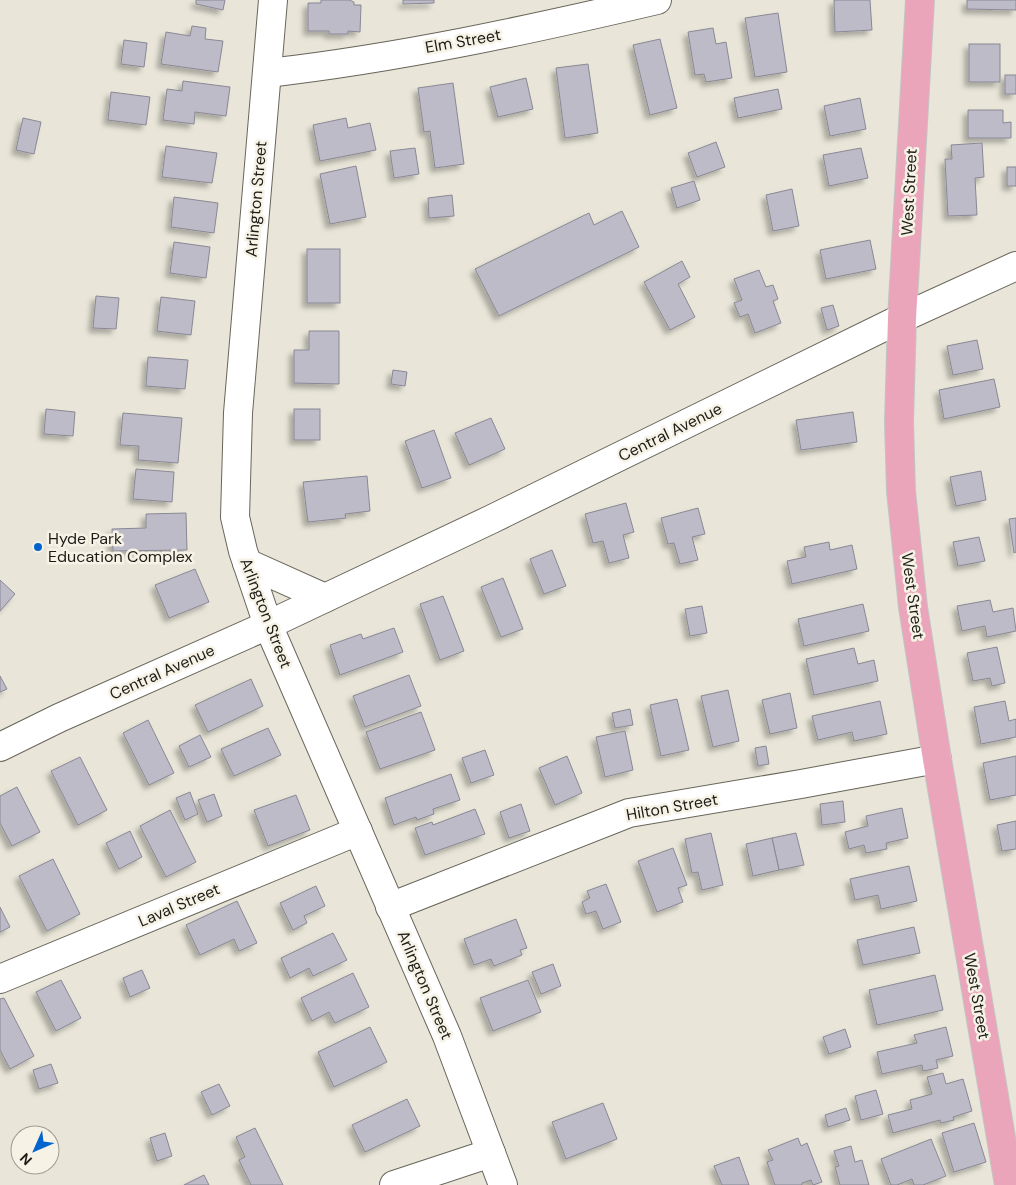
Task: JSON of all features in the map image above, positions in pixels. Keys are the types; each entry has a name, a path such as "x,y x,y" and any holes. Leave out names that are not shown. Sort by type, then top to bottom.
{"main road":[{"name":"West Street","path":"920,0 902,318 899,422 901,491 913,607 1009,1185"}],"street":[{"name":"Arlington Street","path":"273,0 238,413 235,517 247,563 268,625 447,1036 503,1185"},
{"name":"Elm Street","path":"268,73 327,66 541,27 657,0"},
{"name":"Central Avenue","path":"0,747 59,718 268,625 500,515 902,318 1016,266"},
{"path":"247,563 325,598"},
{"name":"Hilton Street","path":"390,907 629,813 937,759"},
{"name":"Laval Street","path":"0,979 358,831"},
{"path":"394,1185 491,1153"}],"building":[{"path":"196,0 225,0 223,10 196,4"},
{"path":"321,0 349,0 354,2 354,5 361,5 360,32 348,31 348,34 329,34 329,31 308,31 308,3 321,3"},
{"path":"403,0 434,0 434,3 403,4"},
{"path":"834,0 870,0 872,30 835,32"},
{"path":"967,0 1016,0 1016,10 967,9"},
{"path":"778,13 787,72 755,77 745,18"},
{"path":"192,26 206,28 205,39 223,41 218,72 161,64 166,32 190,36"},
{"path":"713,28 716,44 726,42 732,78 706,82 704,74 695,75 688,32"},
{"path":"660,39 677,108 650,115 633,45"},
{"path":"124,40 147,43 144,67 121,64"},
{"path":"969,44 1000,44 1000,82 969,82"},
{"path":"588,64 598,133 565,138 556,68"},
{"path":"1005,75 1016,75 1016,94 1005,94"},
{"path":"526,78 533,109 498,117 490,87"},
{"path":"183,81 230,87 226,116 195,112 194,124 163,120 167,89 182,91"},
{"path":"453,83 464,164 435,168 430,131 424,132 418,88"},
{"path":"778,89 782,109 738,118 734,98"},
{"path":"111,92 150,97 146,125 108,120"},
{"path":"860,98 866,129 830,136 824,106"},
{"path":"968,110 1003,110 1003,123 1011,122 1011,138 968,138"},
{"path":"23,118 41,122 34,154 16,150"},
{"path":"346,118 348,128 370,123 376,150 320,161 313,125"},
{"path":"716,142 725,167 697,177 688,153"},
{"path":"982,143 984,177 975,178 977,215 948,216 945,159 952,159 951,145"},
{"path":"166,146 217,153 212,183 162,177"},
{"path":"415,148 419,174 394,178 390,151"},
{"path":"861,148 868,178 829,186 823,155"},
{"path":"356,166 366,217 330,224 320,174"},
{"path":"1007,167 1016,167 1016,186 1007,186"},
{"path":"694,181 700,200 677,208 671,188"},
{"path":"792,189 799,226 773,231 766,195"},
{"path":"452,195 454,216 429,218 428,198"},
{"path":"174,197 218,203 214,233 171,227"},
{"path":"622,211 639,247 499,316 475,269 589,213 594,225"},
{"path":"870,240 876,269 826,279 820,250"},
{"path":"174,242 210,247 206,278 170,273"},
{"path":"307,249 340,249 340,303 307,303"},
{"path":"682,261 690,277 678,284 695,317 670,330 644,282"},
{"path":"759,270 766,287 773,285 778,299 773,301 781,323 755,333 748,314 740,317 734,303 742,300 734,279"},
{"path":"96,296 119,298 116,329 93,328"},
{"path":"161,297 195,301 191,335 157,331"},
{"path":"833,305 839,326 827,330 821,308"},
{"path":"309,331 339,331 339,384 294,383 294,350 309,350"},
{"path":"977,340 983,369 953,375 947,346"},
{"path":"148,357 188,360 185,389 146,386"},
{"path":"393,370 407,372 405,386 391,384"},
{"path":"994,379 1000,407 944,419 939,390"},
{"path":"46,409 75,412 73,436 44,434"},
{"path":"294,409 320,409 320,440 294,440"},
{"path":"853,412 857,442 801,450 796,420"},
{"path":"123,413 182,418 178,463 138,460 139,446 120,445"},
{"path":"491,418 505,449 469,465 455,433"},
{"path":"434,430 451,478 422,488 405,441"},
{"path":"136,469 174,472 172,502 133,499"},
{"path":"981,471 986,500 956,506 950,477"},
{"path":"367,476 370,511 345,514 346,518 308,522 303,482"},
{"path":"626,503 634,532 623,535 629,558 609,563 603,541 593,543 585,514"},
{"path":"698,508 705,534 692,537 698,560 680,564 674,543 668,544 661,518"},
{"path":"186,513 187,550 113,551 112,529 146,528 146,514"},
{"path":"1016,518 1016,552 1014,553 1009,519"},
{"path":"979,537 985,561 958,566 953,542"},
{"path":"829,542 830,550 852,545 857,569 792,584 787,561 806,557 804,547"},
{"path":"552,550 566,586 544,594 530,559"},
{"path":"195,569 209,602 169,618 155,585"},
{"path":"503,578 523,629 501,637 481,587"},
{"path":"0,580 15,594 0,611"},
{"path":"443,596 464,651 440,660 420,604"},
{"path":"990,600 993,612 1013,608 1016,631 987,637 985,626 962,631 957,606"},
{"path":"863,604 869,631 804,646 798,619"},
{"path":"702,606 707,633 690,636 685,609"},
{"path":"394,628 403,652 340,675 330,645 361,634 363,639"},
{"path":"997,647 1005,683 992,686 990,678 973,681 967,653"},
{"path":"854,648 858,664 874,660 878,681 814,695 806,659"},
{"path":"409,675 421,706 365,727 353,696"},
{"path":"0,676 7,689 0,692"},
{"path":"251,679 263,706 208,732 195,705"},
{"path":"728,690 739,741 713,747 701,696"},
{"path":"790,693 797,728 770,734 762,700"},
{"path":"677,699 689,750 661,756 650,705"},
{"path":"880,701 887,734 854,741 852,732 818,740 812,716"},
{"path":"1005,701 1009,721 1016,719 1016,737 981,744 974,707"},
{"path":"630,709 633,725 615,728 612,713"},
{"path":"421,712 435,750 380,769 366,732"},
{"path":"148,720 174,773 149,785 123,733"},
{"path":"268,728 281,755 234,776 221,749"},
{"path":"625,731 633,770 605,777 596,737"},
{"path":"200,735 211,757 189,767 179,746"},
{"path":"766,746 769,764 758,766 755,748"},
{"path":"485,750 494,775 471,783 462,758"},
{"path":"567,756 582,793 555,805 539,768"},
{"path":"1016,756 1016,795 990,800 983,763"},
{"path":"80,757 107,810 78,825 51,771"},
{"path":"451,774 460,800 433,809 434,814 417,820 416,817 394,825 385,798"},
{"path":"17,787 40,832 12,846 0,823 0,796"},
{"path":"190,792 198,814 185,820 176,798"},
{"path":"214,794 222,816 207,822 198,800"},
{"path":"296,795 310,830 268,846 254,810"},
{"path":"843,801 845,822 822,825 820,804"},
{"path":"521,804 530,831 509,838 500,812"},
{"path":"902,808 908,838 886,843 887,849 866,853 864,845 849,849 845,832 868,826 866,816"},
{"path":"475,809 485,834 425,855 415,828 432,822 433,825"},
{"path":"170,810 196,862 166,877 140,826"},
{"path":"1016,821 1016,849 1002,851 997,825"},
{"path":"130,831 142,857 119,869 106,843"},
{"path":"711,833 723,885 702,890 698,872 692,873 685,839"},
{"path":"796,833 804,865 779,870 772,838"},
{"path":"772,838 779,870 753,876 746,844"},
{"path":"673,848 687,885 678,888 683,902 657,912 638,861"},
{"path":"53,859 80,914 47,931 19,876"},
{"path":"909,866 917,901 881,909 878,895 855,900 850,879"},
{"path":"606,884 621,922 603,929 596,911 586,914 582,902 590,898 587,891"},
{"path":"316,886 325,906 304,916 307,923 293,930 280,903"},
{"path":"237,901 257,943 239,951 234,939 200,955 186,925"},
{"path":"0,907 10,927 0,932"},
{"path":"516,919 527,948 520,950 522,955 494,966 491,959 474,965 464,939"},
{"path":"914,927 920,953 863,965 857,940"},
{"path":"333,933 347,960 313,976 309,968 290,978 281,958"},
{"path":"553,964 561,986 541,994 532,972"},
{"path":"142,970 150,988 130,997 123,978"},
{"path":"353,973 369,1007 335,1023 329,1012 312,1021 301,998"},
{"path":"935,975 943,1010 877,1025 869,990"},
{"path":"61,980 81,1018 56,1031 36,992"},
{"path":"528,980 541,1012 493,1031 480,998"},
{"path":"4,998 34,1056 10,1069 0,1050 0,999"},
{"path":"370,1027 387,1062 334,1087 318,1052"},
{"path":"946,1027 953,1056 936,1060 938,1068 923,1071 922,1065 882,1074 877,1052 917,1043 914,1035"},
{"path":"845,1029 851,1047 829,1054 823,1037"},
{"path":"51,1064 58,1083 39,1089 33,1070"},
{"path":"943,1073 946,1084 963,1079 972,1111 953,1117 954,1120 941,1123 940,1120 893,1133 888,1115 912,1109 910,1100 932,1094 927,1077"},
{"path":"219,1084 230,1106 212,1115 201,1092"},
{"path":"876,1090 883,1114 861,1120 855,1096"},
{"path":"407,1099 420,1126 365,1152 352,1125"},
{"path":"603,1103 617,1139 566,1159 552,1122"},
{"path":"846,1108 850,1120 828,1127 825,1115"},
{"path":"974,1123 986,1162 954,1172 942,1133"},
{"path":"255,1128 283,1185 251,1185 239,1160 245,1157 236,1137"},
{"path":"165,1133 172,1156 157,1161 150,1138"},
{"path":"798,1138 801,1146 807,1143 822,1182 813,1185 811,1180 802,1183 802,1185 775,1185 767,1162 773,1160 768,1150"},
{"path":"931,1139 946,1176 923,1185 914,1185 912,1179 897,1185 891,1185 881,1159"},
{"path":"851,1146 855,1162 862,1160 869,1185 840,1185 835,1167 839,1166 834,1151"},
{"path":"739,1157 749,1185 722,1185 714,1166"},
{"path":"204,1175 209,1185 184,1185"}],"place":[{"name":"Hyde Park Education Complex","path":"38,547"}]}
